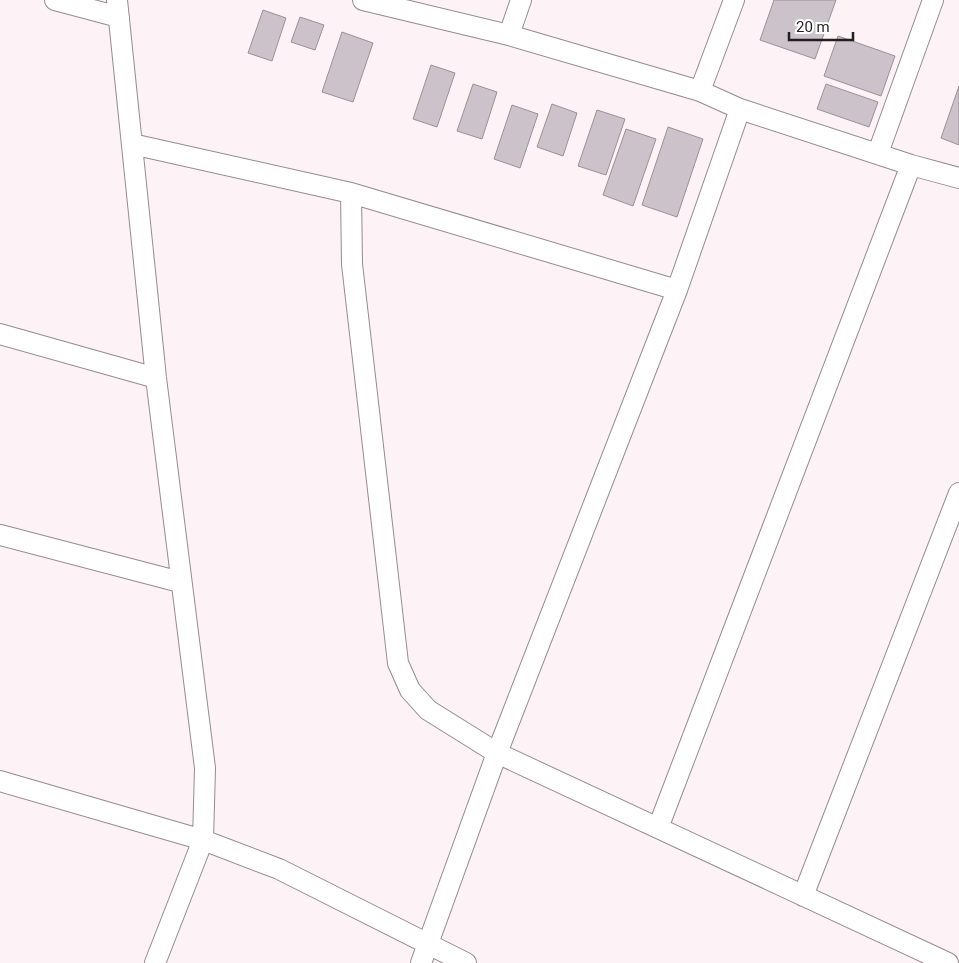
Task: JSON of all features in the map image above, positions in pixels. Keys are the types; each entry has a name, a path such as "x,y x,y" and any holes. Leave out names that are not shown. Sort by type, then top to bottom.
{"street":[{"path":"55,0 118,8 156,378 180,582 205,768 203,840 154,963"},
{"path":"362,0 509,34 700,91 740,109 911,165 959,178"},
{"path":"509,34 521,0"},
{"path":"700,91 734,0"},
{"path":"878,153 933,0"},
{"path":"424,954 497,753 677,290 740,109"},
{"path":"132,144 350,193 677,290"},
{"path":"658,828 911,165"},
{"path":"350,193 352,264 398,663 410,690 428,710 497,753 948,963"},
{"path":"0,334 156,378"},
{"path":"803,896 959,493"},
{"path":"0,535 180,582"},
{"path":"0,781 203,840 279,869 424,954 466,963"}],"building":[{"path":"774,0 836,0 815,59 760,40"},
{"path":"263,10 286,18 272,61 248,53"},
{"path":"300,17 324,25 315,50 291,42"},
{"path":"342,32 373,43 353,102 322,92"},
{"path":"838,36 895,56 881,96 824,76"},
{"path":"431,65 455,73 437,127 413,119"},
{"path":"473,84 497,92 482,139 457,131"},
{"path":"826,84 878,102 869,127 817,109"},
{"path":"959,86 959,145 941,138"},
{"path":"552,104 577,113 563,156 537,147"},
{"path":"512,105 538,114 520,168 494,159"},
{"path":"597,110 625,119 606,175 578,166"},
{"path":"668,127 703,139 677,217 642,205"},
{"path":"626,129 656,139 633,206 603,195"}]}
